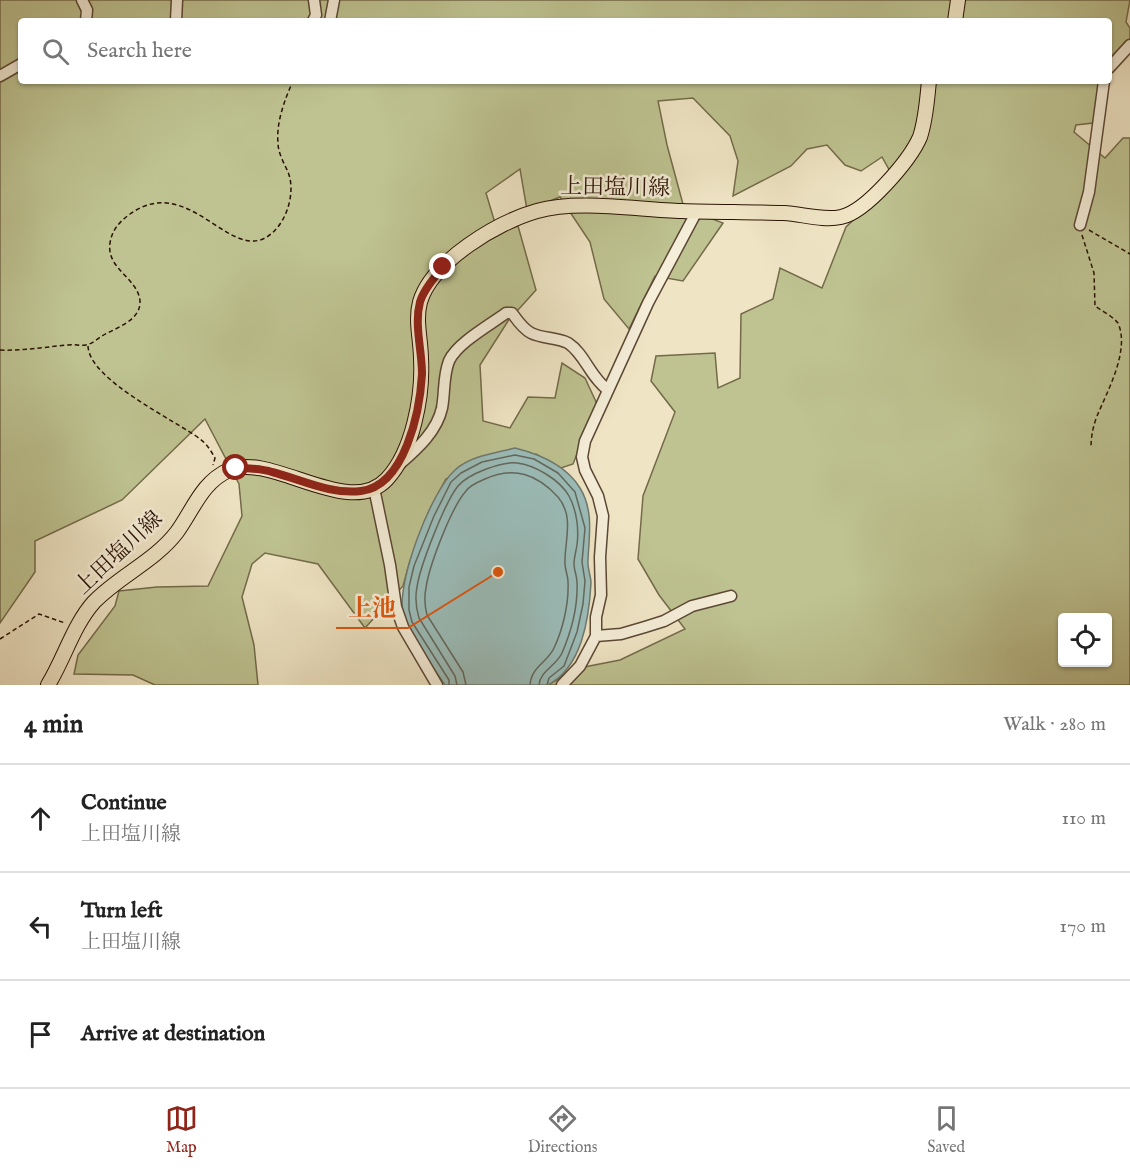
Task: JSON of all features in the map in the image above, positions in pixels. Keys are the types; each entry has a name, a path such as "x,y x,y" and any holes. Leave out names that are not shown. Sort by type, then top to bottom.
{"main road":[{"path":"956,18 958,0"},
{"name":"上田塩川線","path":"48,685 66,654 76,629 93,603 121,578 166,544 177,532 194,502 208,485 227,471 236,468 252,468 271,471 347,492 374,488 385,482 396,468 416,415 422,376 418,321 421,300 429,285 458,252 509,220 552,206 788,213 839,218 850,214 879,191 916,146 925,120 929,84"}],"street":[{"path":"82,0 87,10 86,18"},
{"path":"176,18 177,0"},
{"path":"314,0 315,18"},
{"path":"331,18 334,0"},
{"path":"1112,65 1130,45"},
{"path":"0,76 18,66"},
{"path":"1080,225 1089,192 1104,84"},
{"path":"562,685 580,666 596,636 596,617 601,595 600,557 603,516 598,496 585,470 582,457 585,441 648,303 697,211"},
{"path":"396,468 435,428 442,408 444,381 450,360 466,343 506,313 512,313 532,334 555,338 569,344 582,357 597,382 608,390"},
{"path":"374,488 396,607 403,627 437,685"},
{"path":"596,636 621,634 645,627 664,621 693,606 731,596"}],"path":[{"path":"0,350 15,351 88,345 121,327 134,316 139,308 140,299 134,286 111,258 110,246 112,232 121,220 136,210 151,204 169,202 198,213 214,225 248,242 259,242 278,227 290,200 292,185 278,144 280,122 291,84"},
{"path":"1080,225 1130,254"},
{"path":"1080,225 1094,273 1095,306 1118,323 1124,333 1126,347"},
{"path":"88,345 88,353 94,364 129,395 201,440 215,458 212,467"},
{"path":"1090,448 1091,435 1097,416 1120,370"},
{"path":"0,639 39,614 76,629"}],"green space":[{"path":"0,0 955,0 953,18 18,18 18,84 925,84 918,134 891,173 882,157 861,171 845,165 827,145 807,149 791,166 733,196 738,161 730,136 693,98 658,101 684,208 723,223 683,281 655,276 629,329 604,299 590,242 560,197 527,210 520,169 486,193 498,233 518,226 536,290 508,321 480,365 483,421 510,428 528,397 555,398 562,363 585,378 597,404 573,464 561,468 536,454 446,479 428,513 403,586 365,628 318,564 265,553 252,564 242,597 254,645 258,685 155,685 133,675 74,674 78,655 115,606 119,591 157,587 208,586 242,516 239,484 205,419 122,500 35,541 35,572 0,623"},
{"path":"962,0 1130,0 1126,22 1130,28 1130,39 1112,60 1112,18 959,18"},
{"path":"932,84 1100,84 1093,123 1076,125 1074,132 1105,158 1123,138 1130,138 1130,685 548,685 569,670 620,660 685,629 659,595 638,559 643,496 675,412 651,381 656,356 715,353 718,388 740,378 741,314 773,299 780,268 822,288 846,227 889,186 909,159"}],"water":[{"path":"515,448 542,457 560,467 574,480 584,497 589,515 588,563 591,583 582,641 569,667 548,685 445,685 415,641 403,614 402,600 410,560 417,538 436,497 455,470 475,458"}],"place":[{"name":"上池","path":"498,572"}],"route":[{"path":"236,468 271,471 347,492 374,488 385,482 396,468 416,415 422,376 418,321 421,300 443,267"}]}
